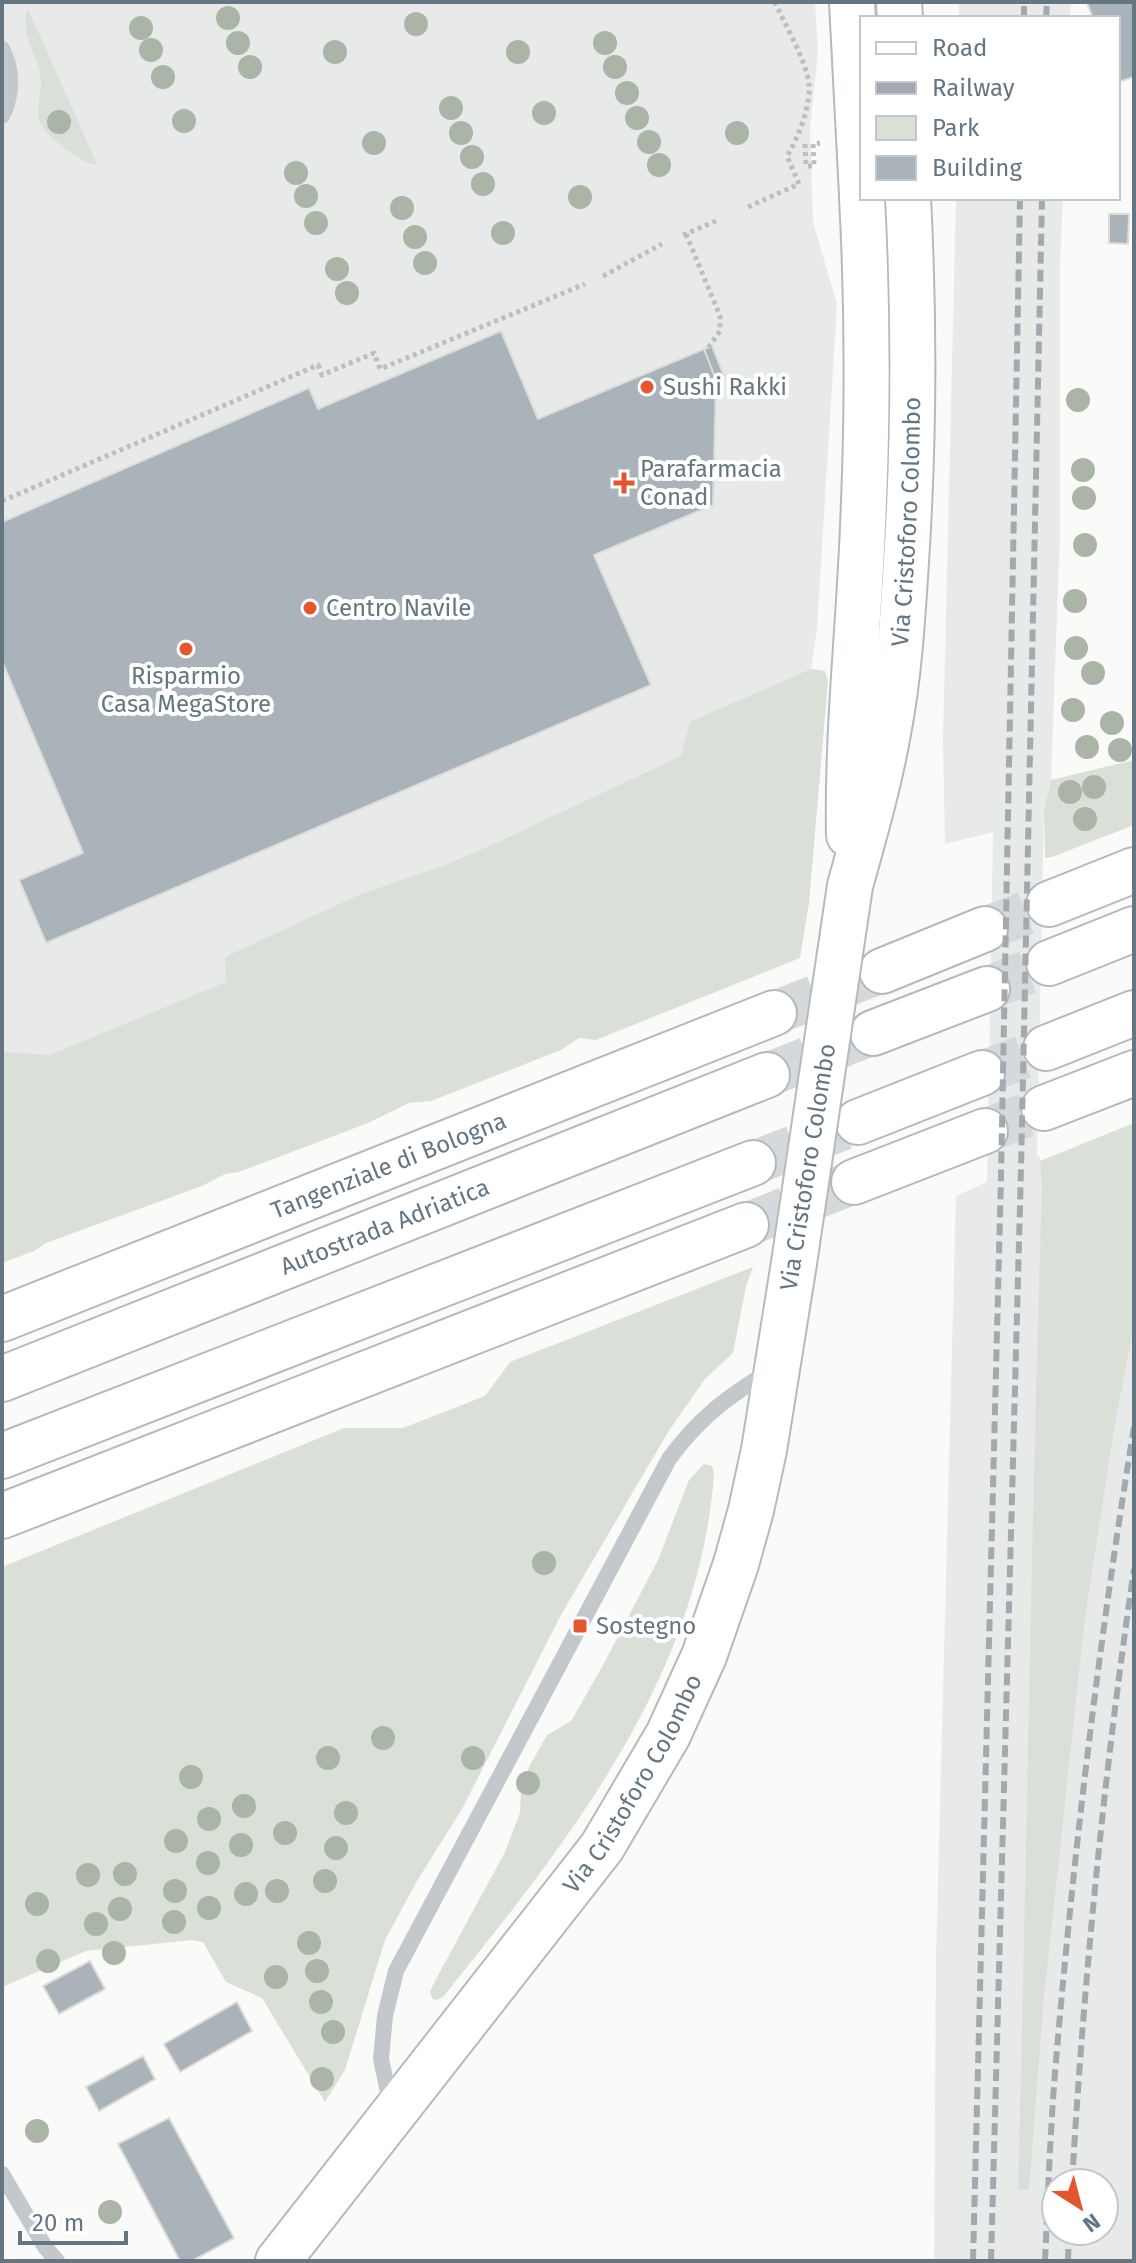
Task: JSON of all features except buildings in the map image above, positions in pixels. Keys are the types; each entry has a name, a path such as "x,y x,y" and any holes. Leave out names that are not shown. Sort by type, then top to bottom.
{"main road":[{"name":"Via Cristoforo Colombo","path":"852,2 860,158"},
{"name":"Via Cristoforo Colombo","path":"850,886 848,779 863,525 867,390 867,293 862,200"},
{"name":"Via Cristoforo Colombo","path":"278,2261 602,1847 668,1735 704,1656 736,1564 764,1450 850,886 884,755 901,643 913,397 908,200"},
{"path":"1049,904 1134,870"},
{"path":"882,971 985,929"},
{"path":"1049,963 1134,929"},
{"path":"873,1033 987,989"},
{"name":"Tangenziale di Bologna","path":"2,1319 774,1013"},
{"path":"1046,1048 1134,1013"},
{"path":"858,1122 982,1073"},
{"path":"1044,1108 1134,1073"},
{"name":"Autostrada Adriatica","path":"2,1379 767,1075"},
{"path":"854,1182 985,1131"},
{"path":"2,1456 753,1163"},
{"path":"2,1294 320,1194"},
{"path":"2,1516 746,1225"},
{"path":"2,1528 351,1379"}],"lane":[{"path":"2,49 11,83 2,116"},
{"path":"393,2113 381,2059 385,2016 396,1971 669,1459 690,1430 711,1410 778,1366"},
{"path":"2,2174 45,2247 57,2261"}],"path":[{"path":"748,207 799,184 787,156 796,143 809,85 775,2"},
{"path":"805,144 806,166 814,166 813,144 820,143"},
{"path":"708,348 720,331 720,316 684,234 716,221"},
{"path":"603,276 662,244"},
{"path":"2,501 318,365 322,375 374,353 380,369 585,284"}],"shaded area":[{"path":"2,2 815,2 818,53 810,127 813,222 837,304 817,628 811,669 2,1233"},
{"path":"959,2 1071,2 1070,16 959,16"},
{"path":"956,200 1063,200 1060,533 1051,780 1044,809 1037,1156 1040,1157 1042,1188 1134,1169 1134,2261 934,2261 936,1958 956,1196 987,1182 993,832 945,844 943,738"}],"green space":[{"path":"28,9 95,165 65,149 41,124 38,108 40,72 27,36"},
{"path":"811,669 825,671 828,681 809,903 800,958 596,1040 579,1038 561,1050 431,1101 409,1103 368,1123 239,1172 225,1174 202,1186 46,1243 2,1263 2,1052 50,1055 226,982 225,957 359,895 448,864 496,843 681,756 690,722"},
{"path":"1134,760 1134,825 1045,858 1044,809 1051,780"},
{"path":"1134,1123 1134,1325 1115,1423 1085,1617 1044,1997 1029,2190 1018,2190 1042,1188 1040,1161"},
{"path":"753,1267 746,1286 733,1353 705,1379 668,1432 561,1615 462,1809 385,1940 345,2070 325,2102 262,1998 226,1982 203,1942 192,1940 86,1951 2,1987 2,1567 344,1428 403,1428 485,1396 510,1362"},
{"path":"704,1464 712,1466 714,1473 703,1548 683,1620 655,1689 579,1818 443,1997 433,1999 430,1992 435,1981 505,1852 520,1813 521,1788 530,1765 547,1735 571,1721 658,1560 689,1480"}],"tunnel":[{"path":"985,929 1049,904"},
{"path":"987,989 1049,963"},
{"path":"774,1013 882,971"},
{"path":"767,1075 873,1033"},
{"path":"982,1073 1046,1048"},
{"path":"985,1131 1044,1108"},
{"path":"753,1163 844,1128"},
{"path":"746,1225 854,1182"}],"railway":[{"path":"1024,2 1024,16"},
{"path":"1046,16 1047,2"},
{"path":"973,2261 1001,1177 1020,200"},
{"path":"991,2261 1021,1169 1042,200"},
{"path":"1045,2261 1053,2096 1070,1911 1098,1668 1134,1427"},
{"path":"1073,2167 1096,1876 1134,1569"},
{"path":"1068,2247 1068,2261"}],"place":[{"name":"Sushi Rakki","path":"647,387"},
{"name":"Parafarmacia Conad","path":"624,483"},
{"name":"Centro Navile","path":"310,608"},
{"name":"Risparmio Casa MegaStore","path":"186,649"},
{"name":"Sostegno","path":"580,1626"}]}
